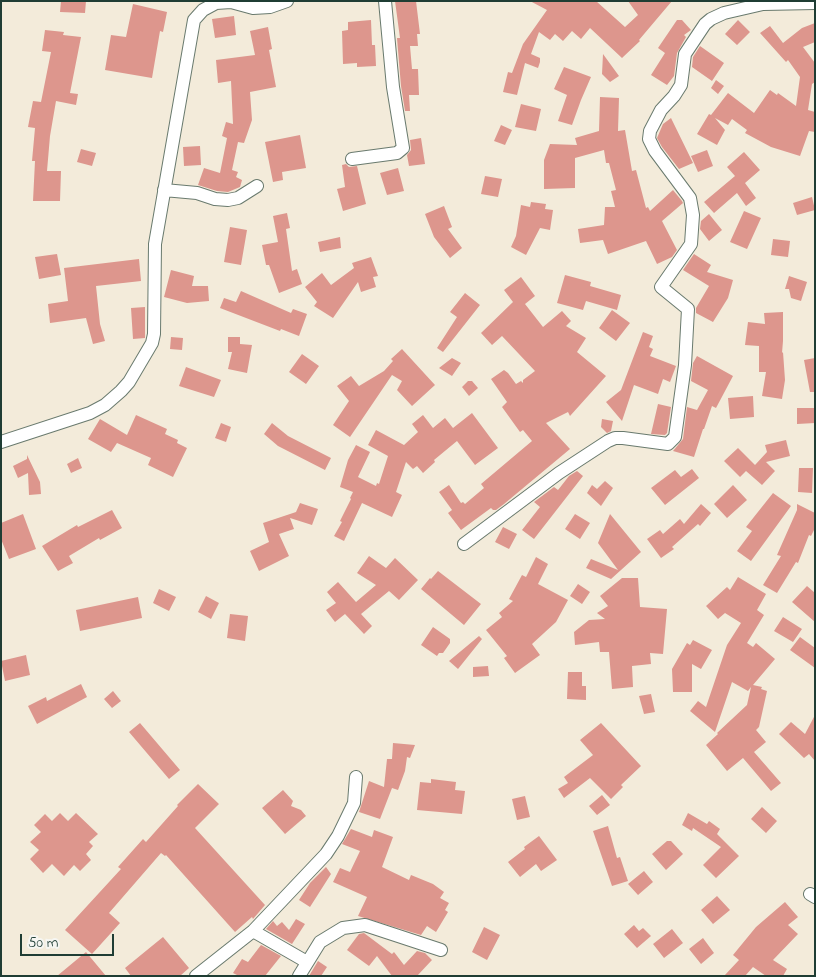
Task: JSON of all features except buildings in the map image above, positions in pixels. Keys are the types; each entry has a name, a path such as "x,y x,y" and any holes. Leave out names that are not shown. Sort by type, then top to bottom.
{"street":[{"path":"1,442 90,414 105,405 129,382 152,343 156,325 154,255 194,20 208,6 216,3 231,2 253,8 270,7 287,1"},
{"path":"352,159 398,153 402,148 393,87 385,1"},
{"path":"464,544 552,479 608,441 615,438 623,438 668,444 675,437 685,365 688,309 661,287 691,244 693,215 690,198 655,151 649,139 650,131 661,110 681,86 685,54 711,19 724,13 763,4 815,3"},
{"path":"164,190 197,193 215,200 228,200 238,198 257,186"},
{"path":"196,976 253,931 326,854 338,836 354,803 356,777"},
{"path":"299,976 320,942 343,928 365,925 441,950"},
{"path":"253,931 307,962"}]}
